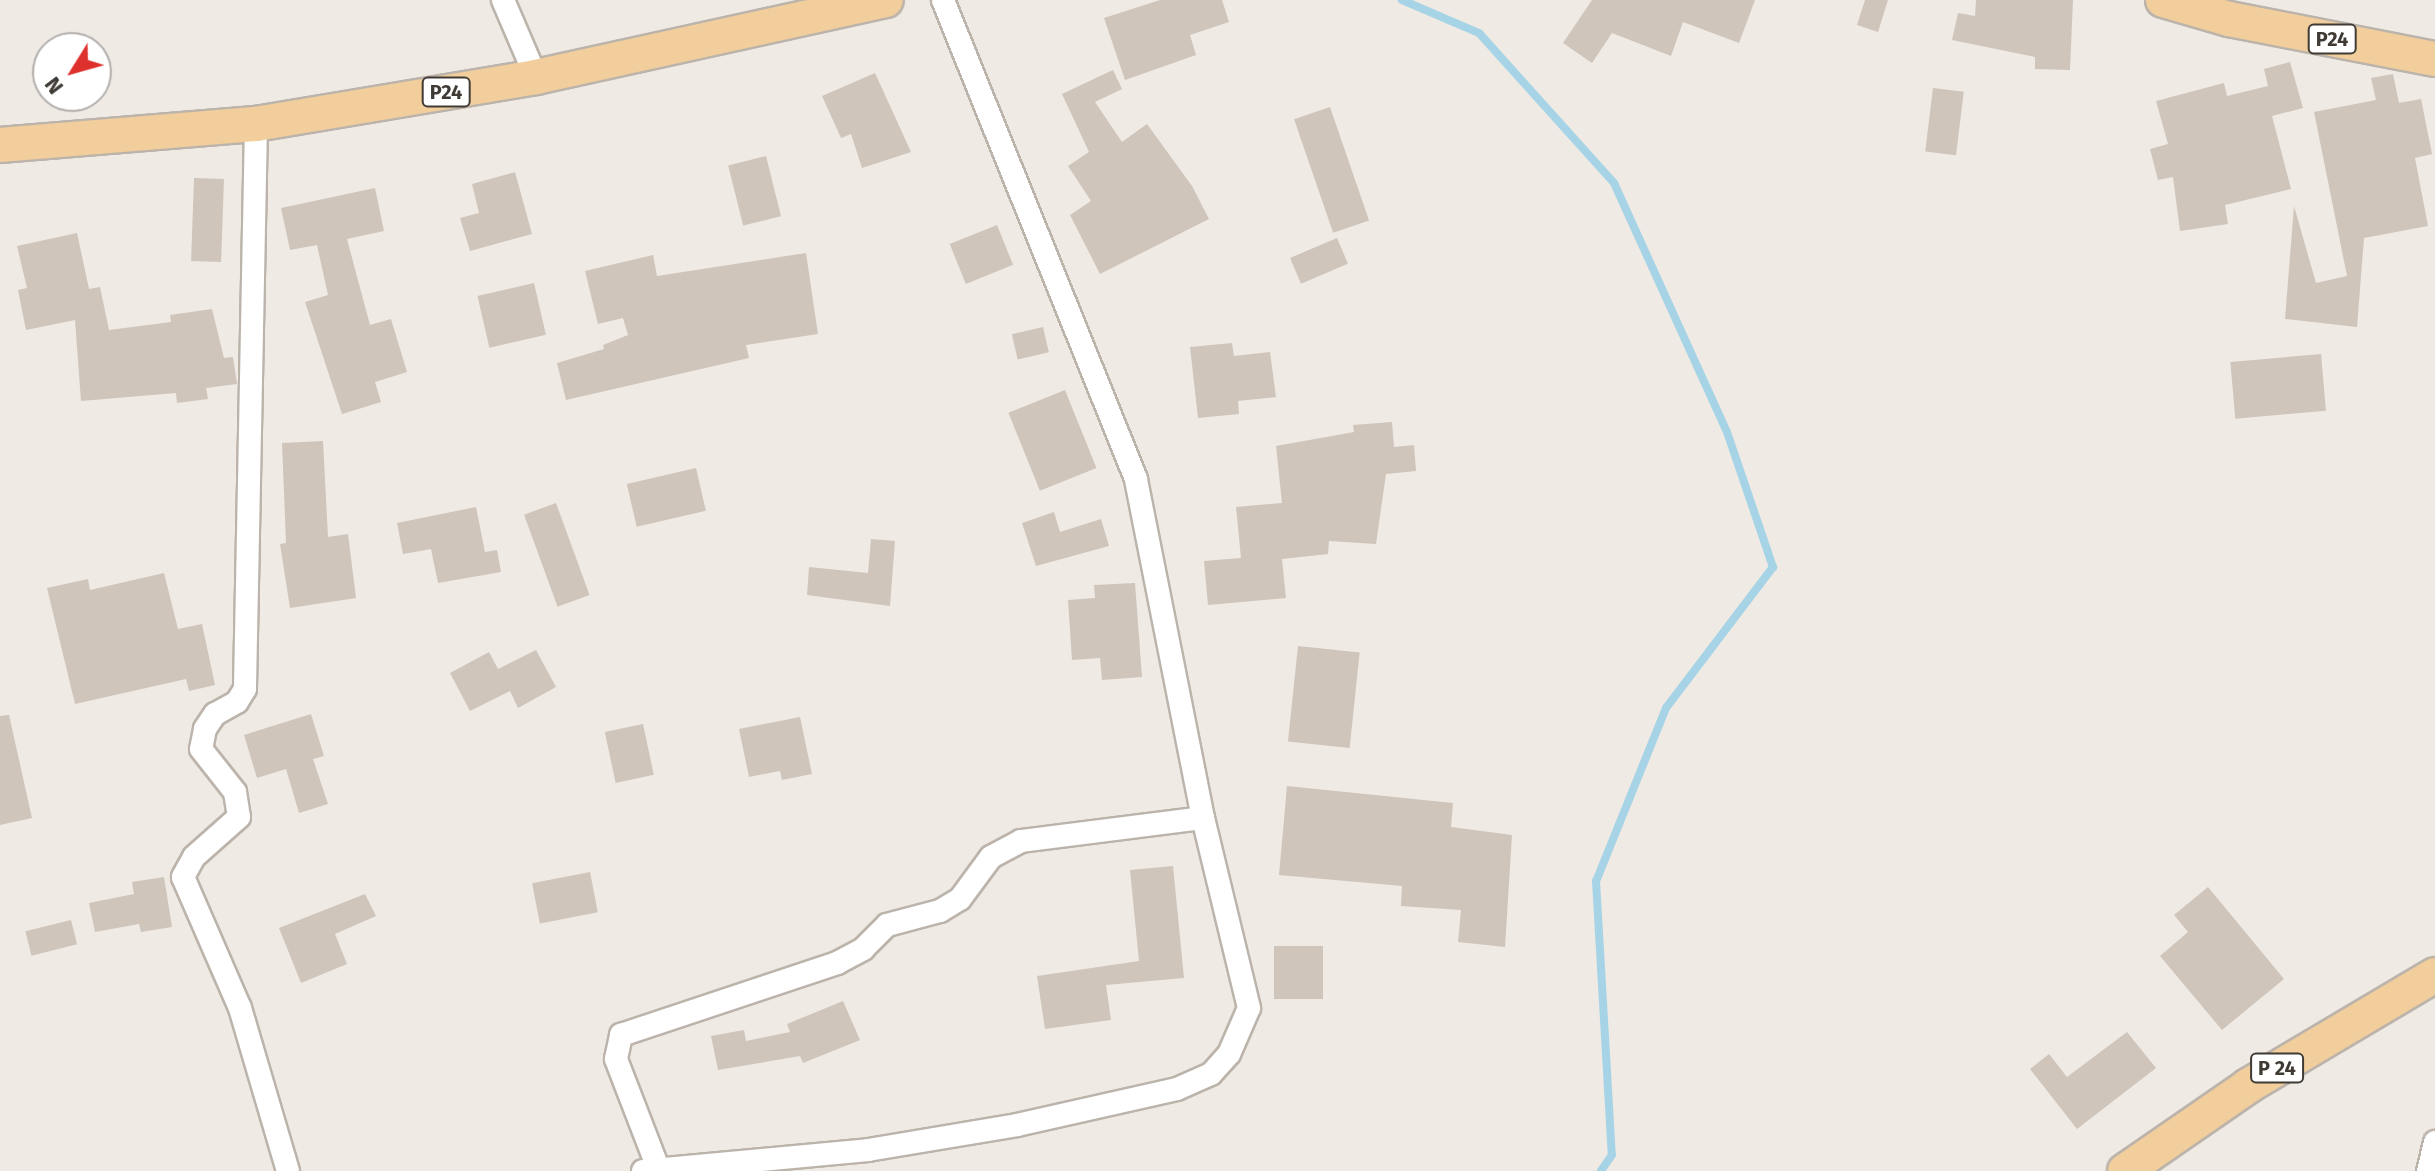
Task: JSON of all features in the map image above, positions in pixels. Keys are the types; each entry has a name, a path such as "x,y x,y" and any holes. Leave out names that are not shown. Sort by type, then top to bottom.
{"main road":[{"name":"P24","path":"0,145 256,124 536,77 886,0"},
{"name":"P24","path":"2163,0 2229,19 2435,59"},
{"name":"P 24","path":"2125,1171 2248,1086 2435,975"}],"street":[{"path":"503,0 536,77"},
{"path":"943,0 1136,479 1203,818 1249,1008 1229,1054 1211,1074 1177,1089 957,1135 868,1150 650,1169 616,1059 621,1035 837,963 863,949 887,925 940,911 960,899 991,857 1021,841 1203,818"},
{"path":"256,124 245,689 237,702 215,714 205,729 201,749 235,792 239,817 194,857 183,877 240,1008 288,1171"},
{"path":"2428,1171 2435,1142"}],"building":[{"path":"1160,0 1222,0 1229,22 1190,35 1196,55 1125,80 1104,18"},
{"path":"1592,0 1755,0 1739,43 1683,22 1671,56 1612,33 1592,63 1563,43"},
{"path":"1865,0 1888,0 1878,32 1857,25"},
{"path":"1976,0 2073,0 2070,70 2035,69 2035,57 1952,40 1958,13 1975,16"},
{"path":"2290,62 2303,108 2272,116 2291,189 2225,205 2228,224 2180,231 2173,177 2158,180 2150,149 2168,144 2156,101 2224,83 2227,96 2268,86 2264,69"},
{"path":"1113,70 1122,89 1095,102 1122,142 1147,124 1192,186 1209,219 1100,274 1070,215 1091,201 1068,166 1089,152 1062,94"},
{"path":"875,73 911,152 862,168 851,134 841,138 822,96"},
{"path":"2393,74 2399,103 2421,99 2432,154 2415,158 2428,226 2364,238 2357,327 2285,319 2294,206 2316,283 2347,276 2314,112 2376,100 2371,78"},
{"path":"1933,88 1964,92 1956,155 1925,152"},
{"path":"1330,107 1369,220 1333,233 1294,119"},
{"path":"766,156 781,216 743,226 728,165"},
{"path":"515,172 532,234 470,251 460,218 479,213 472,184"},
{"path":"194,178 224,179 221,262 191,261"},
{"path":"375,188 384,231 347,239 370,325 391,319 407,372 375,382 381,402 342,414 305,302 328,295 317,245 290,250 281,208"},
{"path":"997,225 1013,265 966,284 950,244"},
{"path":"77,233 89,289 100,287 109,330 171,322 170,315 212,309 224,358 233,357 237,384 206,388 208,399 177,403 176,393 81,401 75,320 26,330 18,290 27,288 17,246"},
{"path":"1337,238 1348,264 1301,284 1290,258"},
{"path":"806,253 818,334 746,345 749,358 566,400 557,363 604,349 603,345 628,335 623,318 598,324 585,271 653,255 657,276"},
{"path":"534,283 546,335 489,348 477,296"},
{"path":"1043,327 1049,352 1018,360 1012,334"},
{"path":"1232,343 1234,356 1270,352 1276,397 1238,401 1239,414 1198,418 1190,347"},
{"path":"2321,354 2326,411 2235,419 2230,362"},
{"path":"1065,390 1096,468 1040,491 1008,413"},
{"path":"1392,422 1394,447 1414,445 1416,471 1386,474 1376,544 1329,541 1328,554 1282,559 1286,598 1208,605 1204,561 1241,558 1236,507 1282,503 1276,446 1354,432 1353,425"},
{"path":"323,441 328,537 348,534 356,598 290,608 280,544 286,543 282,443"},
{"path":"696,468 706,511 637,527 627,484"},
{"path":"556,503 590,595 558,607 524,515"},
{"path":"476,507 485,552 497,550 501,572 438,583 431,549 403,554 397,523"},
{"path":"1054,512 1060,532 1101,519 1109,546 1036,566 1022,523"},
{"path":"871,539 895,541 890,606 807,595 809,567 868,573"},
{"path":"164,573 178,629 202,624 215,685 189,691 186,679 75,704 47,588 88,579 90,590"},
{"path":"1135,583 1142,677 1102,680 1100,658 1072,660 1068,600 1095,598 1094,585"},
{"path":"1298,646 1360,652 1350,748 1288,741"},
{"path":"536,650 556,687 518,708 510,691 470,711 450,673 489,652 498,669"},
{"path":"311,714 324,756 313,759 328,804 299,813 286,769 257,778 244,735"},
{"path":"9,715 32,818 0,825 0,716"},
{"path":"800,717 812,774 782,780 780,771 749,777 739,729"},
{"path":"643,724 654,775 616,783 605,732"},
{"path":"1287,786 1453,803 1451,827 1512,835 1505,947 1458,942 1461,910 1401,906 1402,886 1279,875"},
{"path":"1173,866 1184,978 1106,985 1111,1020 1045,1029 1037,976 1139,961 1130,870"},
{"path":"590,872 598,912 540,924 532,883"},
{"path":"164,877 172,927 141,932 139,924 95,932 89,903 134,894 132,882"},
{"path":"2208,887 2284,979 2222,1030 2160,956 2188,932 2174,915"},
{"path":"365,894 376,916 335,934 347,964 301,983 279,928"},
{"path":"71,920 77,944 31,956 25,931"},
{"path":"1274,946 1323,946 1323,999 1274,999"},
{"path":"843,1001 860,1040 803,1063 800,1056 718,1070 711,1036 744,1030 746,1041 790,1032 787,1024"},
{"path":"2127,1032 2156,1068 2077,1129 2030,1069 2049,1054 2067,1077"}],"waterway":[{"path":"1402,0 1479,33 1614,183 1727,432 1773,567 1666,708 1596,881 1612,1155 1601,1171"}]}
